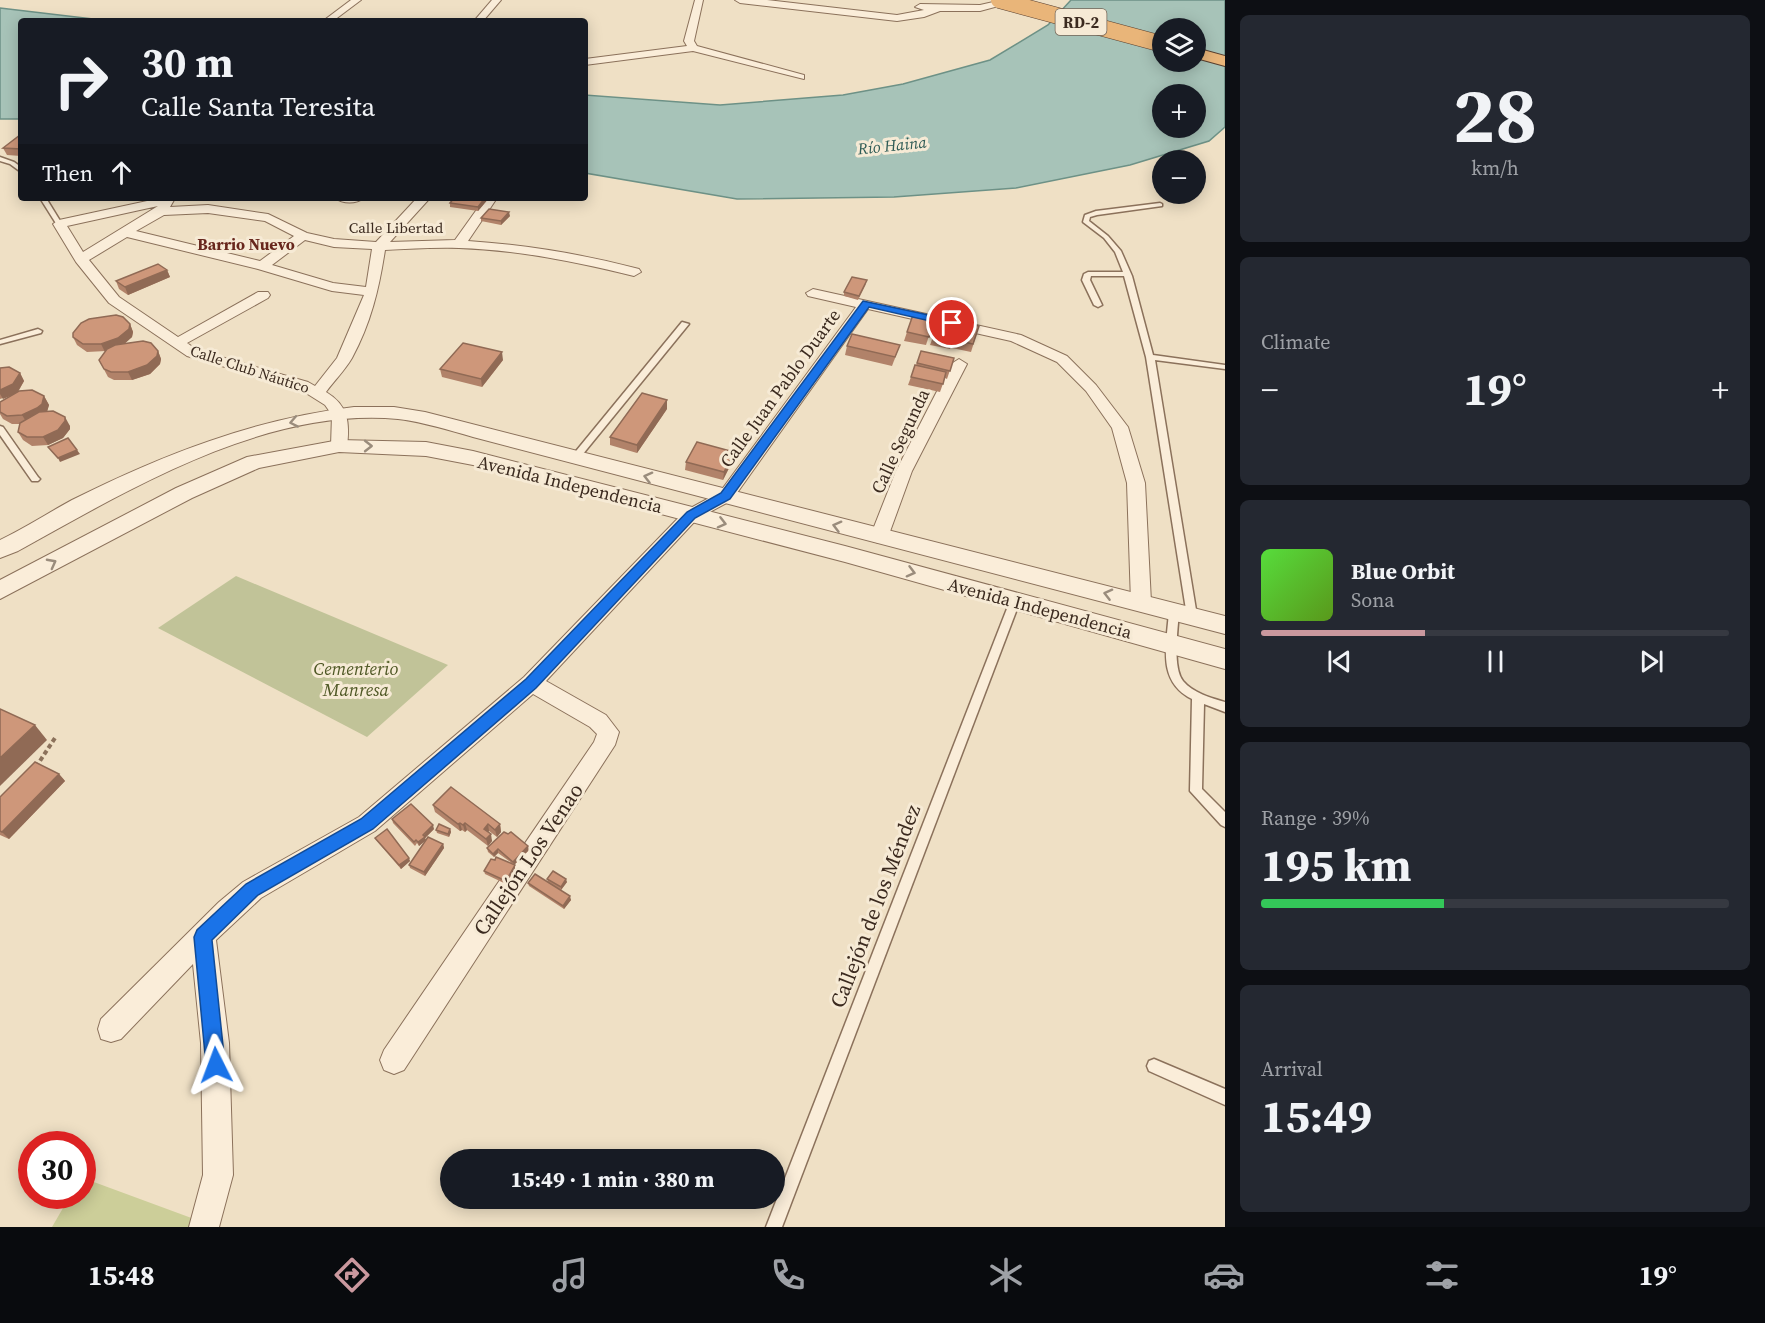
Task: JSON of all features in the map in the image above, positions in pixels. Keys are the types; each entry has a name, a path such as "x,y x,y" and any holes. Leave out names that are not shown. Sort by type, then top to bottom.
{"highway":[{"name":"RD-2","path":"999,0 1152,41"},
{"name":"RD-2","path":"1016,0 1152,36"},
{"path":"1206,51 1225,56"},
{"path":"1206,56 1225,61"}],"street":[{"path":"331,18 357,0"},
{"path":"481,18 497,0"},
{"path":"693,48 689,41 699,0"},
{"path":"740,0 897,18 924,14 936,9"},
{"path":"901,5 936,9 992,7 1016,0"},
{"path":"588,62 693,48 801,77"},
{"path":"318,392 344,358 372,292 379,246 421,201"},
{"path":"459,244 489,201"},
{"path":"81,259 127,233 166,203"},
{"name":"Calle Libertad","path":"59,224 166,203 268,218 303,236 334,243 379,246 459,244 511,248 590,260 634,272"},
{"name":"Calle Club Náutico","path":"59,224 81,259 114,300 177,343 203,357 303,385 318,392 331,402 340,431"},
{"path":"127,233 262,266 332,287 372,292"},
{"path":"262,266 303,236"},
{"path":"813,292 1016,338 1041,347 1062,359 1091,388 1120,427 1131,458 1136,483 1141,602"},
{"path":"177,343 263,295"},
{"name":"Calle Juan Pablo Duarte","path":"726,496 866,303"},
{"name":"Calle Segunda","path":"879,537 904,471 959,364"},
{"name":"Avenida Independencia","path":"0,590 224,474 396,413 493,435 574,458 1225,625"},
{"name":"Avenida Independencia","path":"0,550 42,529 78,507 205,449 263,428 340,431 473,458 1015,601 1225,659"},
{"path":"473,458 493,435"},
{"path":"111,1029 252,890 367,824 531,683 691,515 726,496"},
{"name":"Callejón Los Venao","path":"394,1060 604,744 608,732 598,721 531,683"},
{"path":"203,937 215,1043 218,1175 204,1227"}],"lane":[{"path":"0,159 18,168"},
{"name":"Calle Club Náutico","path":"45,201 59,224"},
{"path":"1160,205 1096,213 1086,219 1086,222 1106,237 1118,251 1127,274 1150,357 1183,614 1173,645 1172,676 1178,686 1198,698 1225,707"},
{"path":"1098,305 1086,280 1088,274 1127,274"},
{"path":"574,458 685,324"},
{"path":"0,342 38,331"},
{"path":"1150,357 1225,367"},
{"path":"0,429 35,479"},
{"name":"Callejón de los Méndez","path":"774,1227 1015,601"},
{"path":"1198,698 1196,791 1225,821"},
{"path":"1154,1066 1225,1097"}],"path":[{"path":"31,772 46,754 55,738"}],"green space":[{"name":"Cementerio Manresa","path":"236,576 448,665 367,737 158,628"},
{"path":"96,1183 205,1223 203,1227 52,1227 62,1209 96,1209"}],"water":[{"name":"Río Haina","path":"1071,0 1225,0 1225,127 1209,141 1179,150 1152,150 1152,158 1130,165 1016,188 894,197 737,199 588,174 588,95 720,105 843,95 903,84 990,60 1048,25"},
{"path":"0,8 85,18 18,18 18,119 0,119"}],"building":[{"path":"18,137 18,149 3,148"},
{"path":"452,201 483,201 478,207 450,203"},
{"path":"489,209 509,212 501,221 481,218"},
{"path":"158,264 167,270 125,287 116,281"},
{"path":"852,277 867,280 859,296 844,292"},
{"path":"914,312 935,317 929,337 907,332"},
{"path":"116,315 123,317 130,324 129,329 118,338 101,344 83,344 73,337 73,333 81,323 89,319"},
{"path":"938,319 958,323 952,341 933,337"},
{"path":"961,322 979,326 973,344 955,340"},
{"path":"852,334 900,345 895,357 847,346"},
{"path":"143,341 151,343 158,351 157,356 147,365 128,372 111,372 104,369 99,360 107,349 115,345"},
{"path":"463,343 502,352 481,379 440,369"},
{"path":"921,351 954,358 950,371 917,363"},
{"path":"915,365 946,372 943,384 911,377"},
{"path":"9,367 20,373 13,384 0,390 0,368"},
{"path":"32,390 44,396 42,404 37,408 22,415 7,416 0,412 0,402 19,391"},
{"path":"642,393 667,400 637,445 610,437"},
{"path":"53,411 65,417 65,421 58,430 43,437 27,437 18,432 20,423 39,412"},
{"path":"68,438 77,450 58,458 48,447"},
{"path":"697,442 734,452 724,472 686,462"},
{"path":"0,709 35,725 0,758"},
{"path":"35,762 59,774 2,832 0,831 0,797"},
{"path":"451,787 500,824 495,830 488,824 484,829 491,834 486,839 465,823 458,824 433,805"},
{"path":"411,804 433,825 423,835 425,837 418,842 416,840 414,842 392,819"},
{"path":"439,824 450,829 448,834 436,830"},
{"path":"387,829 409,858 399,865 375,838"},
{"path":"504,832 508,834 511,832 528,846 513,862 498,849 493,854 487,848"},
{"path":"428,837 443,844 424,872 409,865"},
{"path":"496,857 515,865 506,881 484,871 491,859 495,860"},
{"path":"553,871 566,879 561,887 547,879"},
{"path":"535,874 570,896 563,906 528,883"}],"district":[{"name":"Barrio Nuevo","path":"246,244"}],"route":[{"path":"216,1065 203,937 228,910 252,890 367,824 531,683 691,515 726,496 866,303 952,323"}]}
